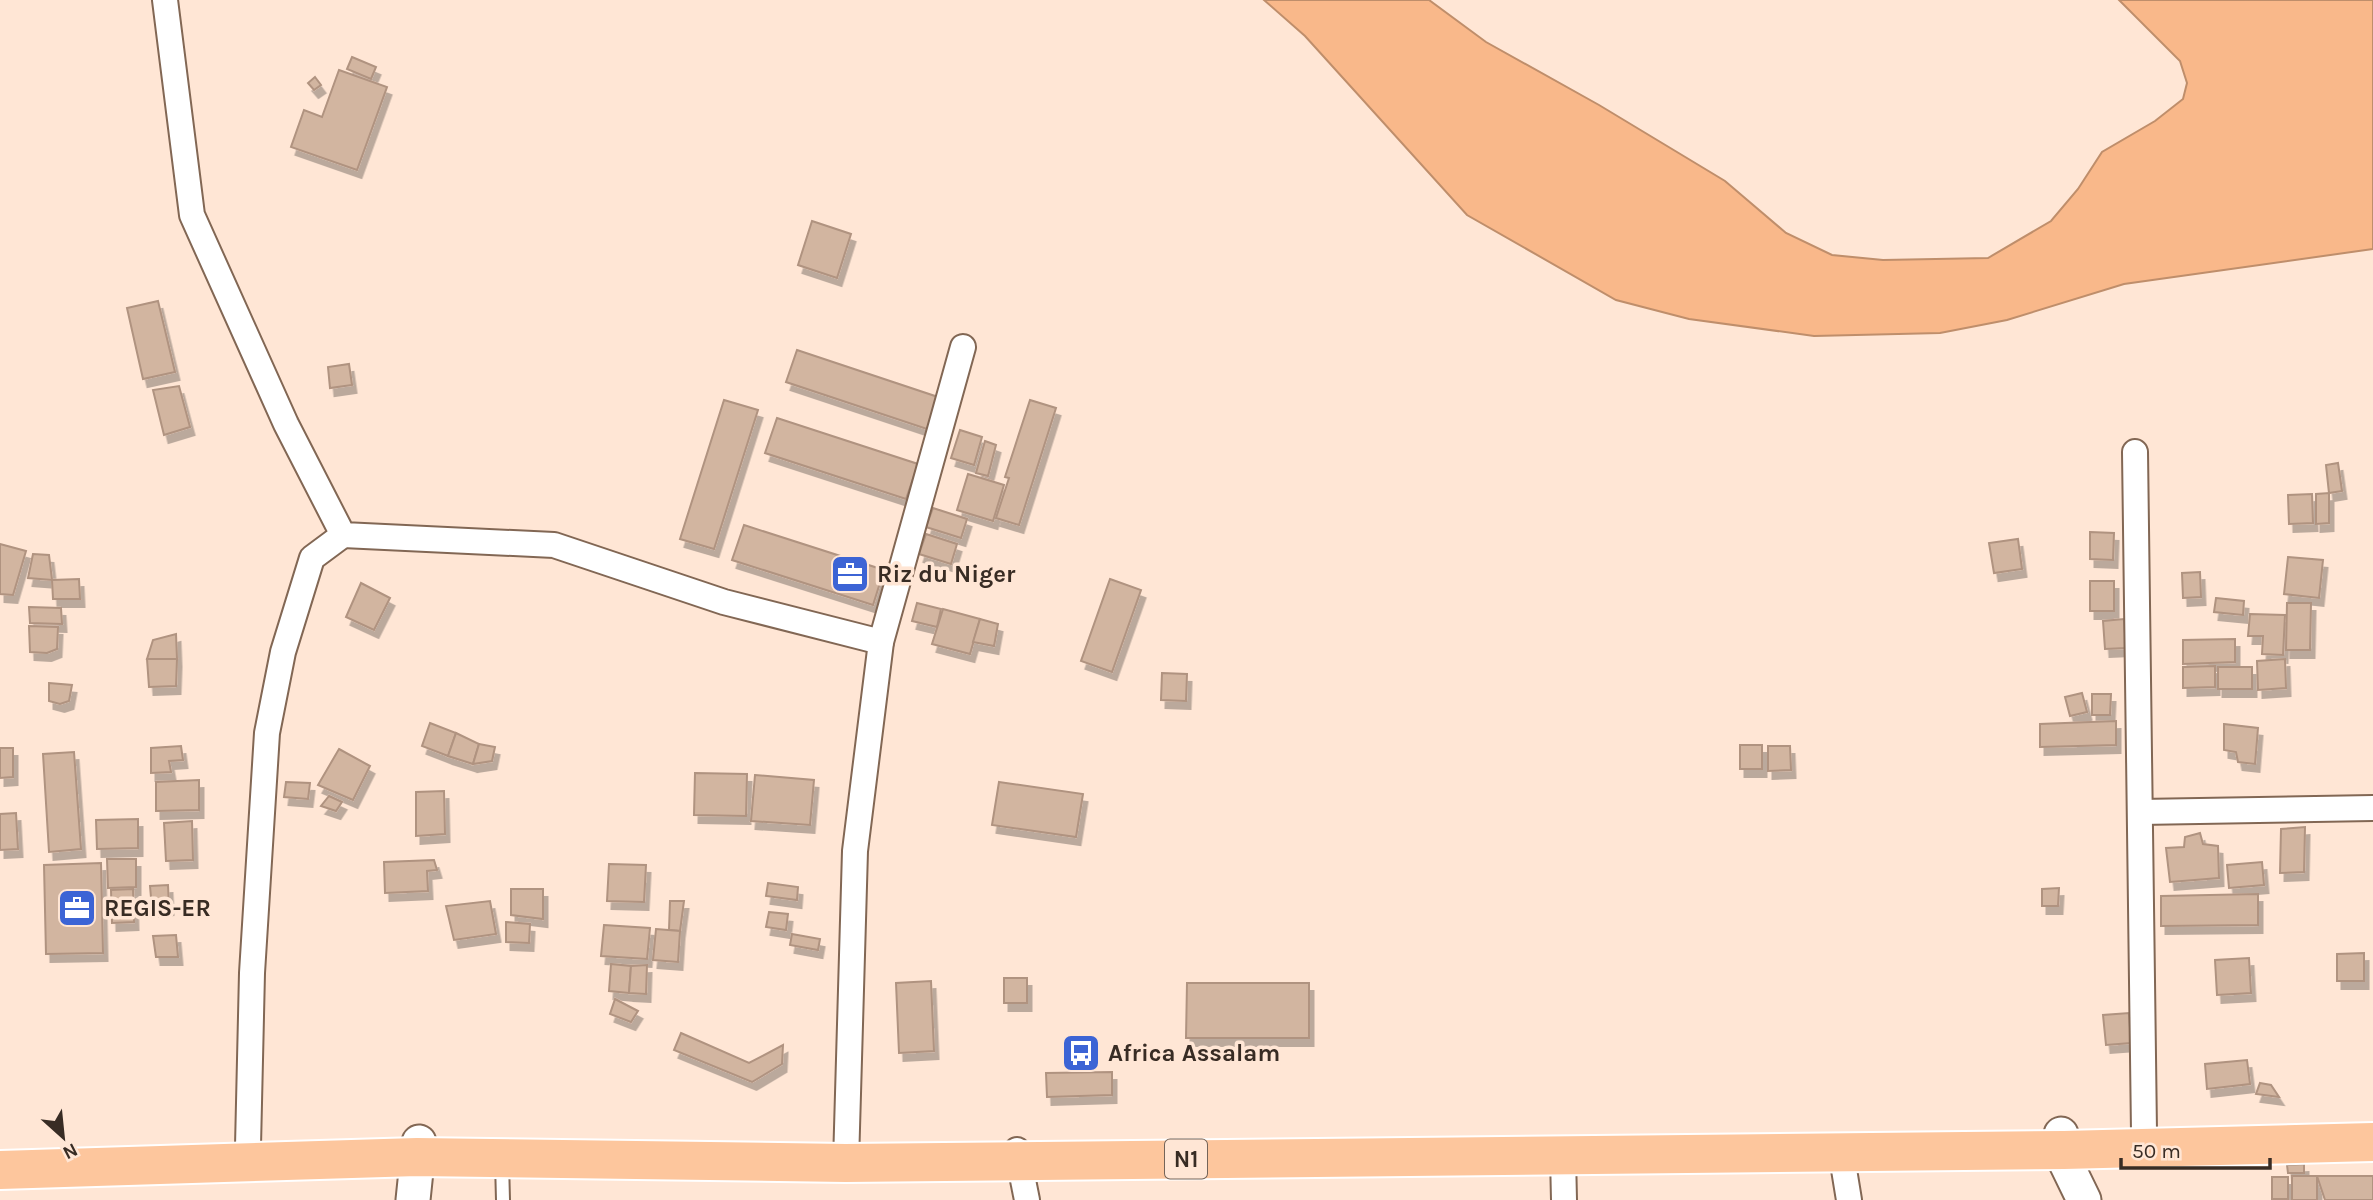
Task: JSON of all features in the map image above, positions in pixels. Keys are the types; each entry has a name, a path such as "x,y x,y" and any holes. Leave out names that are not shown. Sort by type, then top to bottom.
{"main road":[{"name":"N1","path":"1017,1153 1563,1156 1842,1151 2062,1142 2144,1132 2373,1127"},
{"name":"N1","path":"0,1170 418,1149 502,1158 2062,1142 2373,1142"},
{"name":"N1","path":"0,1148 248,1146 846,1155"}],"street":[{"path":"165,0 192,215 286,424 343,536"},
{"path":"846,1155 855,850 881,642 962,347"},
{"path":"2135,452 2144,1132"},
{"path":"248,1146 252,973 267,733 282,652 312,558 343,536 554,545 724,602 881,642"},
{"path":"2140,813 2373,808"},
{"path":"2062,1142 2084,1200"},
{"path":"413,1200 418,1149"},
{"path":"1842,1151 1849,1200"},
{"path":"1017,1153 1027,1200"},
{"path":"1563,1156 1564,1200"}],"lane":[{"path":"502,1158 503,1200"}],"shaded area":[{"path":"1264,0 1429,0 1486,42 1599,105 1725,181 1786,233 1832,255 1883,260 1988,258 2051,221 2078,189 2102,152 2155,121 2183,99 2187,83 2180,61 2119,0 2373,0 2373,249 2124,284 2007,320 1940,333 1814,336 1689,319 1616,300 1467,215 1305,36"}],"building":[{"path":"352,57 376,67 371,79 347,69"},
{"path":"339,70 387,87 357,170 291,147 304,110 322,117"},
{"path":"315,77 321,85 314,90 308,83"},
{"path":"812,221 851,234 837,278 798,265"},
{"path":"158,301 175,372 143,379 127,308"},
{"path":"797,350 938,397 927,429 786,382"},
{"path":"349,364 352,385 330,388 328,367"},
{"path":"179,386 190,427 164,435 153,390"},
{"path":"724,400 758,410 714,549 680,539"},
{"path":"1030,400 1056,408 1019,525 996,518 1009,478 1005,477"},
{"path":"777,418 918,464 906,499 765,453"},
{"path":"960,430 982,437 974,465 951,458"},
{"path":"985,441 996,445 988,476 976,473"},
{"path":"2338,463 2342,491 2329,493 2326,465"},
{"path":"968,474 1004,485 993,521 957,510"},
{"path":"2329,493 2329,523 2316,524 2316,494"},
{"path":"2312,494 2313,523 2289,524 2288,495"},
{"path":"933,508 967,519 961,538 926,527"},
{"path":"744,525 884,570 873,605 732,560"},
{"path":"2090,532 2114,533 2113,560 2090,559"},
{"path":"926,534 957,544 951,564 919,554"},
{"path":"2018,539 2022,569 1994,573 1989,543"},
{"path":"0,544 26,551 13,595 0,594"},
{"path":"33,554 49,555 52,580 28,578"},
{"path":"2288,557 2323,560 2319,598 2284,594"},
{"path":"2200,572 2201,597 2183,598 2182,573"},
{"path":"79,579 80,599 53,599 52,580"},
{"path":"1110,579 1141,590 1112,672 1081,661"},
{"path":"2090,581 2114,581 2114,611 2090,611"},
{"path":"361,583 390,598 374,630 346,617"},
{"path":"2216,598 2244,601 2243,615 2214,612"},
{"path":"917,603 941,609 937,627 912,621"},
{"path":"2287,603 2311,603 2310,650 2286,650"},
{"path":"29,607 61,608 62,624 30,623"},
{"path":"943,609 980,619 970,654 932,644"},
{"path":"2250,614 2285,615 2283,655 2262,654 2263,636 2248,636"},
{"path":"980,619 998,624 994,646 973,642"},
{"path":"2124,619 2126,648 2105,649 2103,621"},
{"path":"29,626 58,627 57,649 47,653 30,652"},
{"path":"176,634 177,659 147,659 153,640"},
{"path":"2235,639 2235,662 2183,664 2183,640"},
{"path":"147,659 177,659 176,686 149,687"},
{"path":"2285,659 2286,688 2258,690 2257,661"},
{"path":"2215,666 2215,687 2183,688 2183,667"},
{"path":"2218,667 2252,667 2252,689 2218,689"},
{"path":"1162,673 1187,674 1186,701 1161,700"},
{"path":"49,683 72,685 69,701 60,704 49,701"},
{"path":"2082,693 2087,712 2070,716 2065,697"},
{"path":"2092,694 2111,694 2110,715 2092,715"},
{"path":"2116,721 2116,745 2040,747 2040,724"},
{"path":"430,723 456,733 448,756 422,746"},
{"path":"2224,724 2258,728 2255,764 2238,762 2236,752 2224,750"},
{"path":"456,733 479,744 473,764 448,756"},
{"path":"479,744 495,747 492,761 473,764"},
{"path":"1740,745 1762,745 1762,769 1740,769"},
{"path":"181,746 183,760 169,761 171,772 151,773 151,748"},
{"path":"1768,746 1790,746 1791,770 1768,771"},
{"path":"0,748 13,748 13,777 0,778"},
{"path":"339,749 370,766 353,800 318,785"},
{"path":"74,752 81,849 49,852 43,754"},
{"path":"695,773 747,774 746,816 694,815"},
{"path":"755,775 814,780 810,825 751,821"},
{"path":"199,780 199,810 156,811 156,782"},
{"path":"286,782 310,783 308,799 284,797"},
{"path":"999,782 1083,794 1076,837 992,825"},
{"path":"444,791 445,834 416,836 416,792"},
{"path":"329,796 342,802 336,811 321,806"},
{"path":"16,813 18,849 0,850 0,814"},
{"path":"138,819 138,848 97,849 96,820"},
{"path":"192,821 193,860 166,861 164,823"},
{"path":"2305,827 2304,872 2280,873 2281,829"},
{"path":"2200,833 2203,844 2218,846 2219,878 2170,882 2166,848 2184,847 2185,837"},
{"path":"107,859 136,859 136,887 108,888"},
{"path":"434,860 437,870 427,871 428,891 385,893 384,862"},
{"path":"2262,862 2264,885 2229,888 2227,865"},
{"path":"101,863 103,953 46,954 44,865"},
{"path":"609,864 646,865 644,902 607,901"},
{"path":"768,883 798,887 797,900 766,896"},
{"path":"168,885 169,907 152,909 150,886"},
{"path":"2059,888 2058,906 2042,906 2042,889"},
{"path":"133,889 134,922 112,923 111,890"},
{"path":"511,889 543,889 543,919 511,915"},
{"path":"2258,894 2258,925 2161,926 2161,896"},
{"path":"490,901 496,934 454,940 446,906"},
{"path":"670,901 684,901 680,931 669,930"},
{"path":"769,912 788,914 786,930 766,927"},
{"path":"506,922 530,924 529,943 506,942"},
{"path":"604,925 650,928 647,959 601,956"},
{"path":"656,929 680,931 678,962 653,960"},
{"path":"792,934 820,939 818,950 790,945"},
{"path":"176,935 178,957 156,957 153,936"},
{"path":"2364,953 2364,981 2337,981 2337,954"},
{"path":"2249,958 2251,993 2217,995 2215,960"},
{"path":"611,964 631,966 629,993 609,991"},
{"path":"647,965 646,994 629,993 631,966"},
{"path":"1004,978 1027,978 1027,1003 1004,1003"},
{"path":"931,981 934,1051 899,1053 896,983"},
{"path":"1187,983 1309,983 1309,1038 1186,1038"},
{"path":"615,999 638,1011 631,1022 610,1014"},
{"path":"2129,1013 2131,1043 2106,1045 2103,1015"},
{"path":"681,1033 749,1063 783,1045 782,1064 752,1082 674,1050"},
{"path":"2247,1060 2250,1084 2207,1089 2205,1064"},
{"path":"1112,1072 1112,1095 1047,1097 1046,1073"},
{"path":"2260,1083 2271,1085 2279,1097 2256,1094"},
{"path":"2304,1164 2304,1173 2288,1173 2287,1165"},
{"path":"2292,1176 2317,1176 2317,1200 2292,1200"},
{"path":"2317,1176 2373,1176 2373,1200 2325,1200"},
{"path":"2272,1177 2288,1177 2288,1199 2272,1199"}],"place":[{"name":"Riz du Niger","path":"850,574"},
{"name":"REGIS-ER","path":"77,908"},
{"name":"Africa Assalam","path":"1081,1053"}]}
